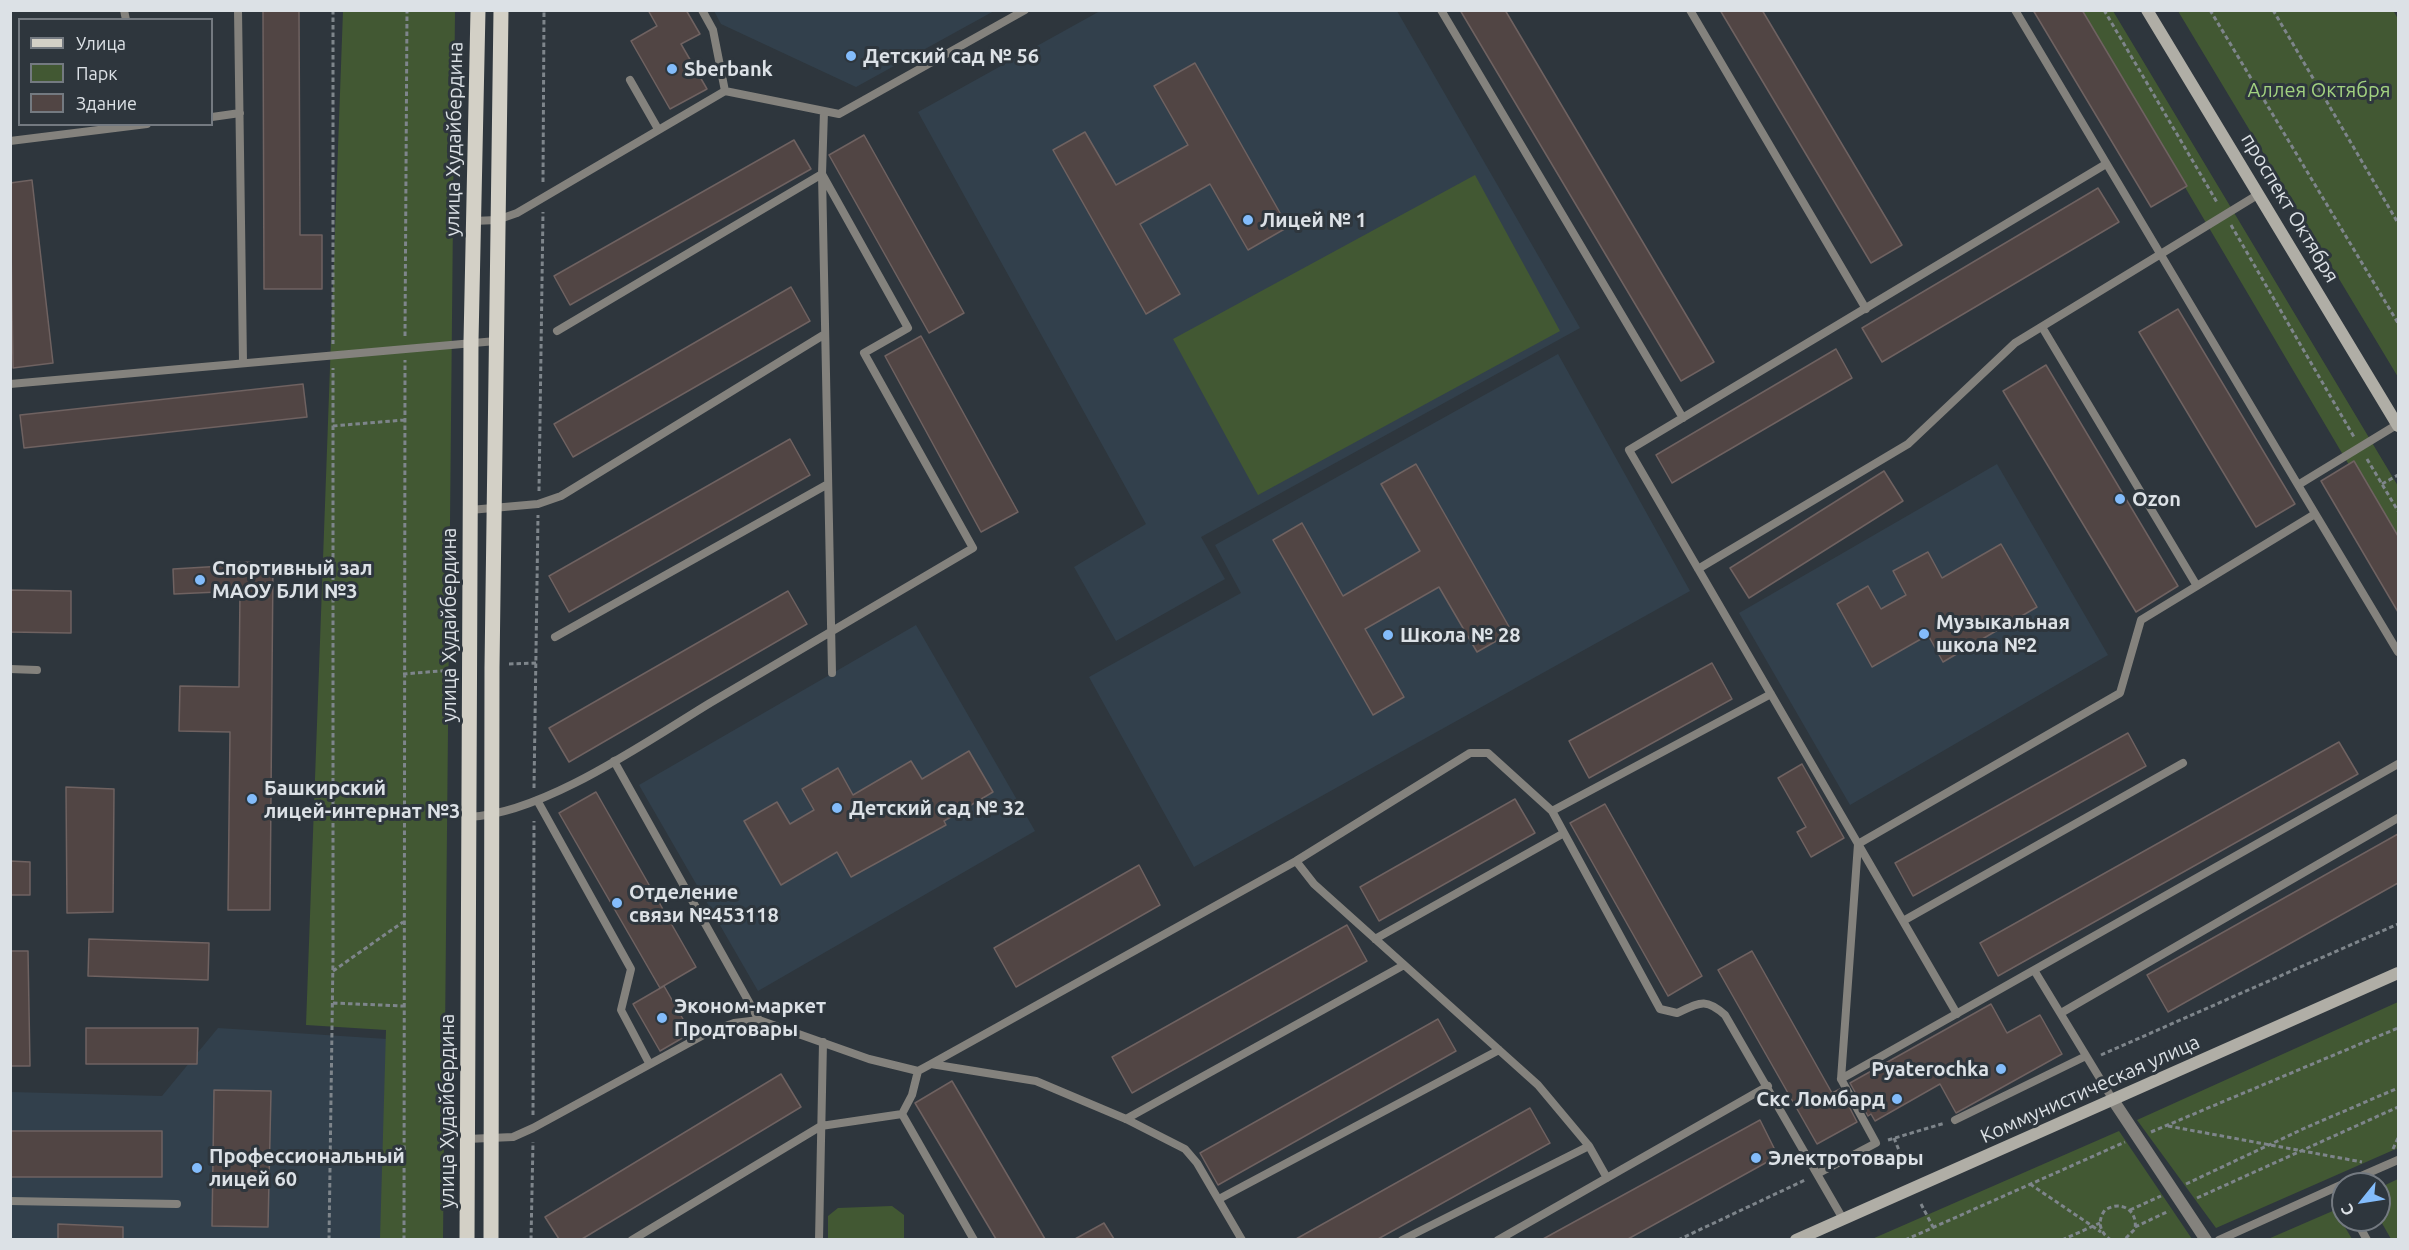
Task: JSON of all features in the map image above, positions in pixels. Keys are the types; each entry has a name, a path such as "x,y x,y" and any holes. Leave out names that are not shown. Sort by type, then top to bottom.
{"main road":[{"name":"улица Худайбердина","path":"467,1239 471,341 478,10"},
{"path":"490,1239 494,509 501,10"},
{"name":"проспект Октября","path":"2147,10 2398,425"},
{"name":"Коммунистическая улица","path":"1796,1239 2398,973"}],"street":[{"path":"2113,1100 2206,1239"}],"lane":[{"path":"238,10 243,362"},
{"path":"702,10 712,30 725,91"},
{"path":"473,221 497,220 543,198 725,91 839,114 1025,10"},
{"path":"1441,10 1683,418"},
{"path":"1690,10 1866,309"},
{"path":"2015,10 2398,652"},
{"path":"630,80 658,129"},
{"path":"824,111 822,174 832,673"},
{"path":"213,117 240,113"},
{"path":"10,141 136,126"},
{"path":"1957,1014 1629,450 2106,164"},
{"path":"557,331 822,174"},
{"path":"470,817 492,816 536,801 614,761 973,548 864,353 908,328 822,174"},
{"path":"1698,569 1908,444 2015,343 2259,194"},
{"path":"2042,327 2197,585"},
{"path":"470,510 538,504 561,496 825,334"},
{"path":"10,384 496,340"},
{"path":"2298,485 2398,425"},
{"path":"555,638 828,484"},
{"path":"1858,844 2120,693 2140,620 2315,514"},
{"path":"10,669 37,669"},
{"path":"1552,811 1771,694"},
{"path":"467,1139 491,1140 513,1137 709,1032 734,1023 759,1020 918,1071 1296,861 1470,753 1488,753 1552,811 1660,1008 1677,1013 1700,1002 1714,1005 1725,1015 1843,1219"},
{"path":"614,761 759,1020"},
{"path":"1903,921 2183,763"},
{"path":"1841,1079 2398,764"},
{"path":"536,801 631,969 621,1010 649,1064"},
{"path":"2061,1013 2398,818"},
{"path":"1375,939 1564,833"},
{"path":"1817,1174 1876,1143 1841,1079 1858,844"},
{"path":"1296,861 1314,884 1538,1085 1589,1146 1607,1178"},
{"path":"1126,1119 1404,965"},
{"path":"2034,970 2113,1100"},
{"path":"819,1239 823,1042"},
{"path":"1219,1199 1499,1050"},
{"path":"1955,1120 2087,1058"},
{"path":"931,1064 1036,1081 1126,1119 1185,1149 1219,1199 1242,1239"},
{"path":"902,1114 912,1095 918,1071"},
{"path":"1498,1239 1768,1086"},
{"path":"632,1239 821,1126 902,1114"},
{"path":"902,1114 974,1239"},
{"path":"1402,1239 1589,1146"},
{"path":"2371,1172 2398,1160"},
{"path":"2219,1239 2331,1189"},
{"path":"10,1201 177,1204"}],"path":[{"path":"329,1239 333,1003 333,10"},
{"path":"404,1239 403,674 407,10"},
{"path":"531,1239 544,10"},
{"path":"2104,10 2398,511"},
{"path":"2210,10 2398,323"},
{"path":"2273,10 2398,224"},
{"path":"333,426 404,420"},
{"path":"2382,484 2398,475"},
{"path":"509,664 536,663"},
{"path":"403,674 455,670"},
{"path":"333,971 403,922"},
{"path":"2087,1058 2398,924"},
{"path":"333,1003 403,1006"},
{"path":"2130,1210 2398,1088"},
{"path":"2135,1227 2398,1107"},
{"path":"1876,1143 1955,1120"},
{"path":"2166,1125 2385,1166 2398,1138"},
{"path":"1894,1138 1905,1165"},
{"path":"1678,1239 1817,1174"},
{"path":"2030,1184 2103,1233 2108,1239"},
{"path":"1921,1204 1933,1227"},
{"path":"2103,1233 2100,1223 2102,1215 2110,1206 2122,1205 2135,1217 2132,1234 2124,1239"},
{"path":"2062,1239 2100,1223"}],"shaded area":[{"name":"Детский сад № 56","path":"714,11 994,11 856,87 721,24"},
{"name":"Лицей № 1","path":"1100,11 1397,11 1580,328 1201,537 1225,579 1116,641 1074,567 1146,524 918,112"},
{"name":"Школа № 28","path":"1558,354 1690,591 1194,867 1089,677 1241,593 1215,545"},
{"name":"Музыкальная школа №2","path":"1997,464 2108,655 1850,805 1739,613"},
{"name":"Детский сад № 32","path":"916,625 1035,831 758,991 639,785"},
{"name":"Профессиональный лицей 60","path":"218,1028 387,1039 381,1239 11,1240 11,1092 162,1096"}],"green space":[{"name":"Аллея Октября","path":"2393,10 2398,19 2398,377 2178,11"},
{"path":"343,11 455,11 443,1239 380,1239 386,1030 306,1025"},
{"path":"2081,11 2113,11 2398,486 2398,548"},
{"path":"1475,175 1560,331 1258,495 1173,339"},
{"path":"2398,1002 2398,1148 2343,1172 2331,1172 2331,1177 2216,1228 2137,1120"},
{"path":"2119,1131 2192,1239 1872,1239"},
{"path":"2398,1179 2398,1239 2391,1239 2387,1232 2391,1232 2391,1182"},
{"path":"892,1206 904,1215 904,1239 828,1239 828,1216 838,1208"},
{"path":"2331,1212 2331,1232 2348,1232 2352,1239 2268,1239"}],"building":[{"path":"263,10 299,10 300,235 322,235 322,289 264,289"},
{"name":"Sberbank","path":"648,10 686,10 700,34 681,44 707,89 670,109 631,41 657,26"},
{"path":"1460,10 1505,10 1714,362 1681,381"},
{"path":"1720,10 1762,10 1902,245 1871,263"},
{"path":"2033,10 2082,10 2187,186 2151,207"},
{"path":"1195,63 1288,227 1248,250 1210,184 1140,224 1180,294 1146,314 1053,150 1085,132 1116,185 1188,145 1154,86"},
{"path":"864,135 964,313 929,333 829,155"},
{"path":"794,140 811,169 570,305 554,276"},
{"path":"32,180 53,363 13,368 10,183"},
{"path":"2098,188 2119,222 1882,362 1862,328"},
{"path":"791,287 810,321 573,457 554,424"},
{"path":"2178,309 2295,504 2256,527 2139,332"},
{"path":"921,336 1018,512 981,532 885,356"},
{"path":"1836,349 1852,378 1672,483 1656,455"},
{"path":"2046,365 2178,586 2136,612 2003,391"},
{"path":"303,384 307,417 24,448 20,415"},
{"path":"790,439 810,475 569,612 549,576"},
{"path":"2354,461 2398,536 2398,612 2321,481"},
{"path":"1416,464 1512,632 1477,652 1439,587 1365,629 1404,697 1373,715 1273,540 1302,523 1343,596 1420,551 1381,484"},
{"path":"1884,471 1903,501 1749,598 1730,568"},
{"path":"2001,544 2037,607 1943,662 1928,635 1872,667 1837,604 1868,586 1881,609 1906,595 1893,571 1928,552 1942,578"},
{"path":"240,562 273,563 270,910 228,910 230,732 179,731 180,686 239,687 240,591 174,594 173,569 240,565"},
{"path":"10,590 71,591 71,633 10,632"},
{"path":"788,591 807,624 569,762 549,728"},
{"path":"1712,663 1732,699 1589,778 1569,741"},
{"path":"2128,733 2146,766 1913,896 1895,863"},
{"path":"2339,742 2358,774 1998,976 1980,943"},
{"path":"969,751 993,792 944,821 946,825 851,877 837,852 781,885 744,821 777,802 790,824 814,810 802,789 838,768 853,795 911,761 922,779"},
{"path":"1802,764 1844,838 1811,857 1797,832 1806,827 1778,778"},
{"path":"66,787 114,789 113,912 67,913"},
{"path":"596,792 696,967 660,988 559,813"},
{"path":"1515,799 1535,833 1379,921 1360,887"},
{"path":"1605,804 1702,976 1668,996 1570,823"},
{"path":"2398,834 2398,883 2168,1012 2147,975"},
{"path":"10,861 30,862 30,895 10,895"},
{"path":"1139,865 1160,905 1016,987 994,948"},
{"path":"1347,925 1367,961 1132,1093 1112,1057"},
{"path":"89,939 209,943 208,980 88,976"},
{"path":"10,951 28,951 30,1066 10,1066"},
{"path":"1752,951 1832,1093 1840,1089 1857,1122 1817,1144 1718,970"},
{"name":"Эконом-маркет Продтовары","path":"664,986 691,1033 660,1051 633,1004"},
{"path":"1991,1004 2007,1033 2040,1015 2062,1054 1956,1113 1940,1084 1875,1121 1871,1114 1868,1116 1850,1083"},
{"path":"1438,1019 1456,1051 1218,1185 1200,1153"},
{"path":"86,1028 198,1028 197,1064 86,1064"},
{"path":"781,1074 801,1107 582,1239 559,1239 545,1217"},
{"path":"952,1081 1045,1239 996,1239 915,1103"},
{"path":"214,1090 271,1091 268,1227 212,1226"},
{"path":"1530,1108 1550,1143 1378,1239 1296,1239"},
{"path":"1760,1120 1778,1156 1628,1239 1543,1239"},
{"path":"10,1131 162,1131 162,1177 10,1177"},
{"path":"1104,1223 1114,1239 1075,1239"},
{"path":"58,1224 123,1227 123,1239 58,1239"}],"place":[{"name":"Детский сад № 56","path":"851,56"},
{"name":"Sberbank","path":"672,69"},
{"name":"Лицей № 1","path":"1248,220"},
{"name":"Ozon","path":"2120,499"},
{"name":"Спортивный зал МАОУ БЛИ №3","path":"200,580"},
{"name":"Музыкальная школа №2","path":"1924,634"},
{"name":"Школа № 28","path":"1388,635"},
{"name":"Башкирский лицей-интернат №3","path":"252,799"},
{"name":"Детский сад № 32","path":"837,808"},
{"name":"Отделение связи №453118","path":"617,903"},
{"name":"Эконом-маркет Продтовары","path":"662,1018"},
{"name":"Pyaterochka","path":"2001,1069"},
{"name":"Скс Ломбард","path":"1897,1099"},
{"name":"Электротовары","path":"1756,1158"},
{"name":"Профессиональный лицей 60","path":"197,1168"}]}
